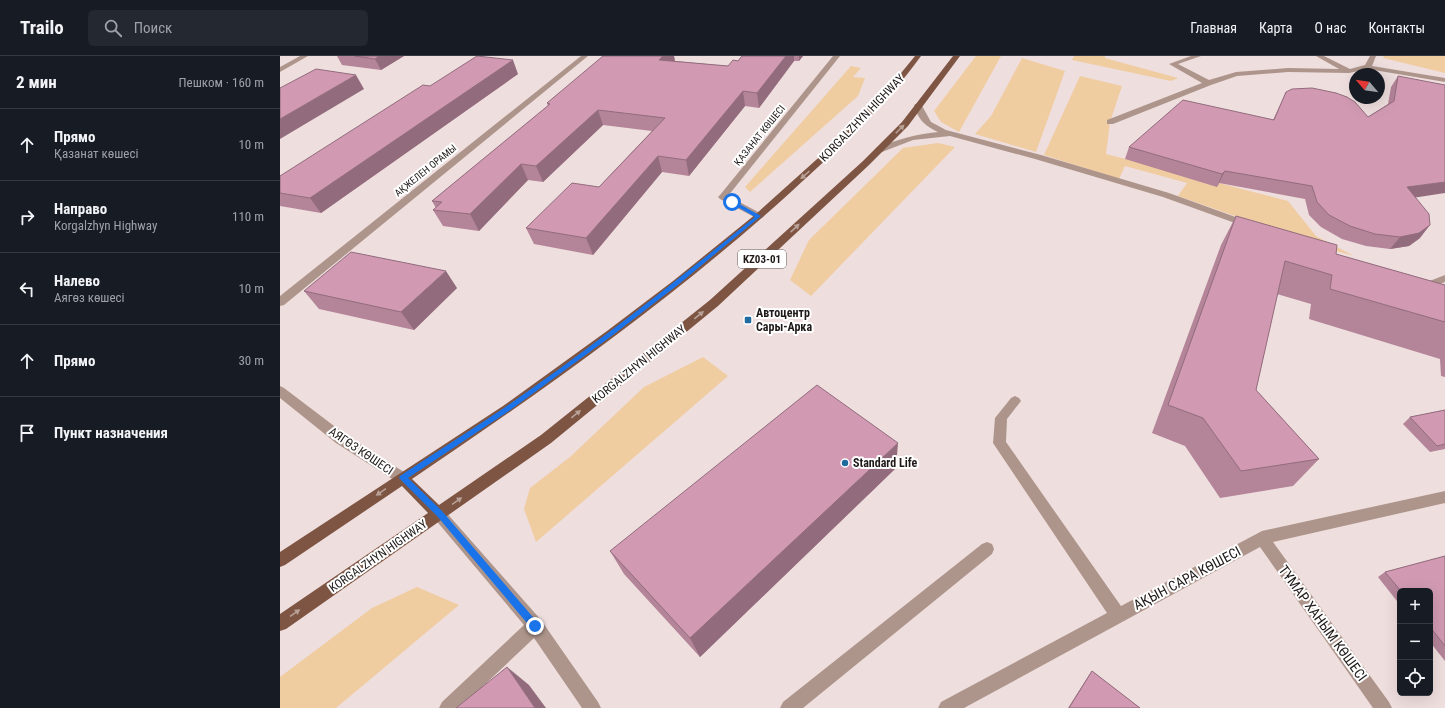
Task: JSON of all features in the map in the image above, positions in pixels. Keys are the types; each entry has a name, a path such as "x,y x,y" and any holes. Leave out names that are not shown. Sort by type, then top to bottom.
{"main road":[{"name":"KORGALZHYN HIGHWAY","path":"280,560 507,409 605,338 677,283 759,216 829,153 900,80 918,56"},
{"name":"KORGALZHYN HIGHWAY","path":"280,623 546,439 714,303 905,124 956,56"},
{"name":"АЯГӨЗ КӨШЕСІ","path":"402,478 439,514"}],"street":[{"path":"280,70 305,56"},
{"name":"АҚЖЕЛЕН ОРАМЫ","path":"280,302 585,56"},
{"name":"ҚАЗАНАТ КӨШЕСІ","path":"759,216 723,197 837,56"},
{"path":"1198,56 1172,64 1208,83"},
{"path":"1319,56 1349,71"},
{"path":"1368,67 1373,56"},
{"path":"1363,68 1368,67 1445,80"},
{"path":"1110,122 1208,83 1236,74 1288,70 1349,71"},
{"path":"918,106 921,114 928,124 943,132 1038,157 1166,195 1261,230"},
{"path":"879,150 897,142 918,137 939,134 958,136"},
{"path":"1415,286 1422,288 1445,278"},
{"name":"АЯГӨЗ КӨШЕСІ","path":"280,391 341,439 402,478"},
{"path":"1015,400 1001,418 999,443 1118,616"},
{"name":"АҚЫН САРА КӨШЕСІ","path":"947,708 1262,538 1445,497"},
{"path":"439,514 535,626 592,708"},
{"name":"ТҰМАР ХАНЫМ КӨШЕСІ","path":"1262,538 1383,708"},
{"path":"789,708 987,549"},
{"path":"448,708 535,626"}],"shaded area":[{"path":"976,56 1001,56 959,132 941,122 934,111"},
{"path":"1074,56 1105,56 1105,58 1178,78 1171,81 1072,60"},
{"path":"1384,56 1445,56 1445,73 1383,58"},
{"path":"1022,58 1065,71 1036,152 975,134 991,116"},
{"path":"851,66 861,68 853,77 865,78 858,96 750,192 745,187"},
{"path":"1080,76 1122,86 1110,122 1106,154 1288,201 1316,236 1354,256 1326,248 1178,196 1187,183 1125,166 1119,179 1044,155"},
{"path":"938,143 955,147 811,296 790,280 809,240 903,148"},
{"path":"703,357 728,376 536,542 524,509 530,488 570,457 644,387"},
{"path":"417,587 459,605 336,708 280,708 280,677 372,608"}],"building":[{"path":"355,56 379,56 375,59"},
{"path":"477,56 513,60 310,198 280,193 280,176 423,85 430,86"},
{"path":"603,56 663,56 659,60 728,66 733,60 738,61 742,56 786,56 757,93 743,91 686,160 658,156 586,238 526,228 572,183 599,187 665,118 598,110 536,166 521,164 470,214 433,210 442,202 432,201 550,104 547,103"},
{"path":"316,69 356,75 280,119 280,88"},
{"path":"1398,76 1445,85 1445,182 1407,187 1429,214 1430,225 1419,233 1400,237 1375,234 1350,226 1329,215 1317,202 1312,186 1225,171 1222,174 1129,147 1183,100 1274,120 1286,92 1292,89 1312,88 1347,97 1349,98 1349,104 1357,104 1368,117 1394,101"},
{"path":"1236,216 1337,245 1336,254 1445,285 1445,322 1330,289 1332,275 1285,261 1256,390 1319,459 1241,471 1203,418 1168,405"},
{"path":"351,252 446,271 401,312 304,291"},
{"path":"817,385 898,443 690,638 610,551"},
{"path":"1445,410 1445,444 1437,446 1410,417"},
{"path":"1445,556 1445,646 1433,631 1433,588 1398,588 1385,572"},
{"path":"507,667 535,708 456,708"},
{"path":"1092,671 1140,708 1069,708"}],"place":[{"name":"Автоцентр Сары-Арка","path":"748,320"},
{"name":"Standard Life","path":"845,463"}],"route":[{"path":"535,626 439,514 402,478 507,409 611,334 677,283 759,216 732,202"}]}
